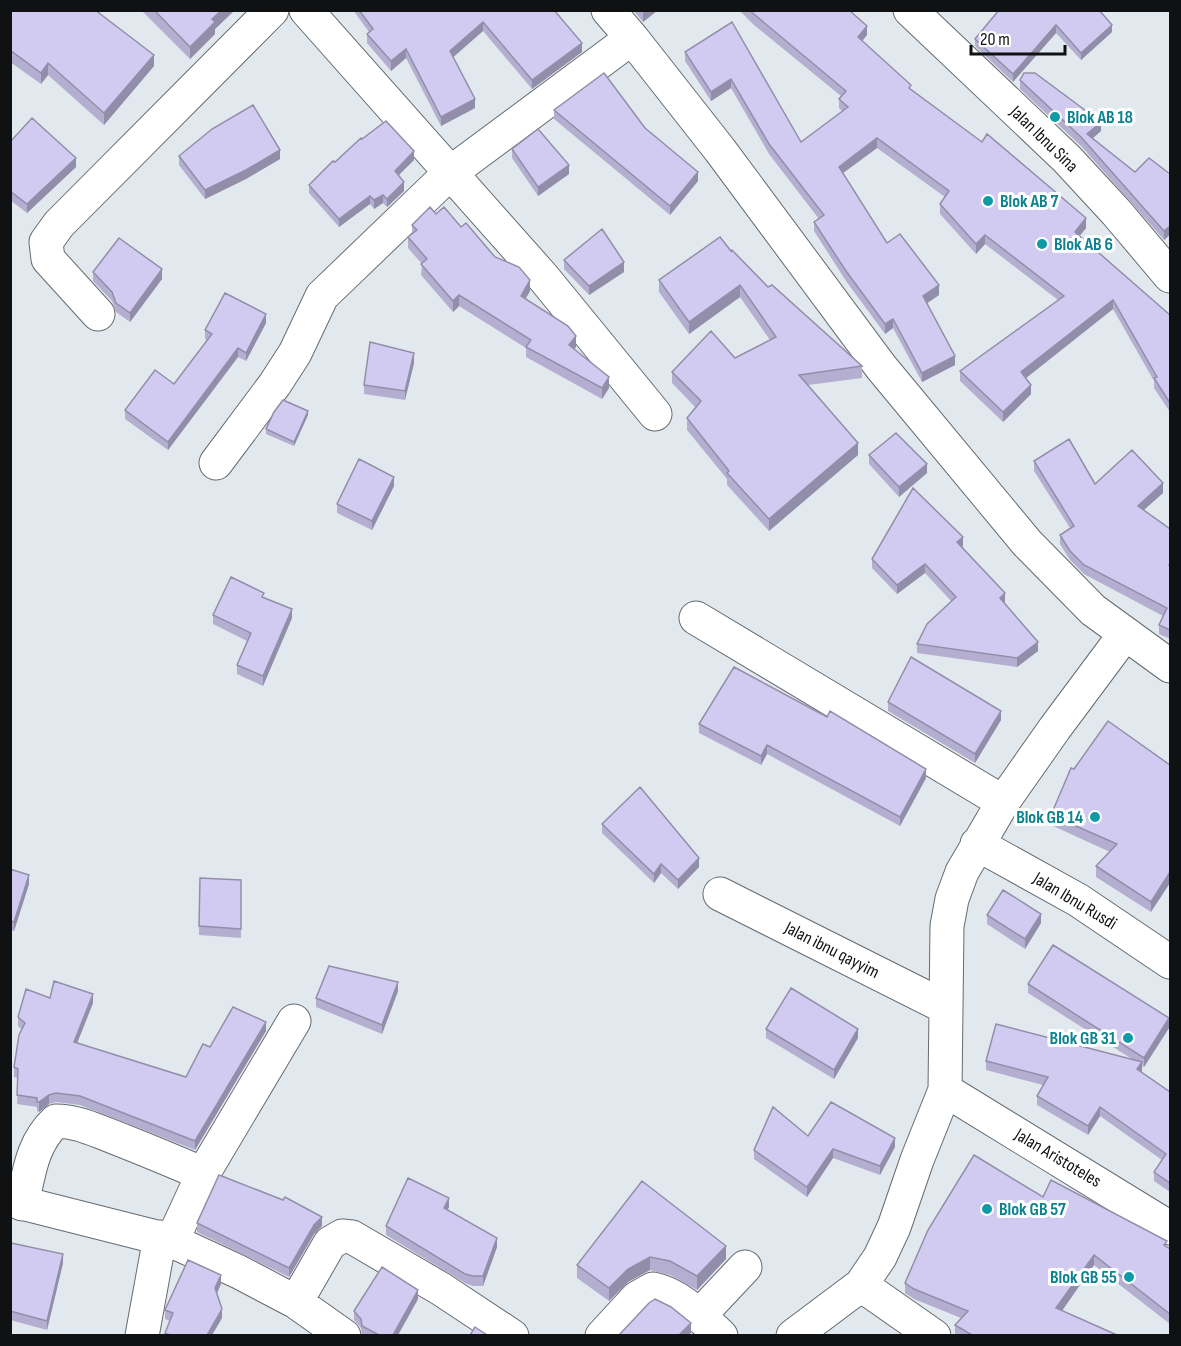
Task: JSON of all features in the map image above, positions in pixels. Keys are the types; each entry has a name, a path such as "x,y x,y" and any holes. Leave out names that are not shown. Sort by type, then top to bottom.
{"street":[{"path":"98,314 48,259 46,242 59,224 272,10"},
{"path":"306,10 543,277 655,414"},
{"path":"609,10 720,150 881,367 1026,543 1093,610 1170,666"},
{"name":"Jalan Ibnu Sina","path":"920,15 1067,159 1170,276"},
{"path":"216,463 275,384 307,332 322,296 450,173 632,38"},
{"path":"696,618 1004,802"},
{"path":"793,1335 861,1285 880,1257 894,1227 917,1160 945,1090 947,926 952,899 962,872 1004,802 1055,728 1125,634"},
{"name":"Jalan Ibnu Rusdi","path":"977,844 1078,900 1170,962"},
{"name":"Jalan ibnu qayyim","path":"720,894 945,1007"},
{"path":"142,1335 166,1239 294,1021"},
{"name":"Jalan Aristoteles","path":"945,1090 1170,1228"},
{"path":"203,1174 94,1130 68,1121 56,1120 41,1136 16,1202 166,1239 239,1272 296,1302 344,1335"},
{"path":"296,1302 330,1243 342,1236 352,1237 441,1289 512,1335"},
{"path":"602,1335 637,1298 653,1289 663,1291 710,1326 745,1266"},
{"path":"861,1285 934,1335"}],"building":[{"path":"10,10 95,10 154,55 104,113 48,63 41,73 10,50"},
{"path":"154,10 222,10 212,19 215,22 190,47"},
{"path":"359,10 554,10 582,43 532,80 483,22 450,51 475,99 441,117 406,49 391,61 367,34 373,29"},
{"path":"749,10 849,10 867,26 858,37 911,85 909,88 982,142 987,134 1086,218 1075,232 1170,315 1170,403 1154,378 1157,377 1113,300 1021,372 1031,385 1003,412 960,371 1064,296 985,235 976,244 940,204 949,191 877,138 839,167 887,243 900,234 939,285 923,296 955,356 922,373 893,319 885,324 814,222 824,215 769,144 731,79 711,92 685,52 732,22 801,142 848,107 839,99 846,91"},
{"path":"999,10 1099,10 1112,25 1081,53 1056,25 1013,74 975,39"},
{"path":"604,73 645,128 698,172 670,206 554,110"},
{"path":"1024,73 1035,73 1101,122 1087,134 1135,172 1149,158 1170,174 1170,226 1164,231 1081,137 1020,80"},
{"path":"253,105 280,150 205,190 179,156 212,129"},
{"path":"32,118 76,158 27,204 10,191 10,142"},
{"path":"386,121 414,151 395,171 404,182 387,199 383,195 374,200 370,196 339,219 309,185 333,161 335,162 361,138"},
{"path":"538,129 569,165 538,187 512,149"},
{"path":"430,207 436,214 444,207 461,227 466,223 495,257 519,267 530,280 521,296 568,326 576,336 569,345 609,377 602,388 526,347 531,340 459,295 453,301 421,264 427,259 408,237 417,230 412,225"},
{"path":"602,229 624,262 589,286 564,260"},
{"path":"720,237 768,287 772,285 862,366 799,375 858,443 769,519 727,473 729,471 687,418 701,401 672,372 711,331 735,358 776,337 740,285 689,322 659,280"},
{"path":"119,238 162,269 130,313 116,303 112,292 93,272"},
{"path":"225,293 266,314 246,353 238,348 168,442 125,410 155,370 174,384 212,334 205,330"},
{"path":"370,342 414,353 405,391 364,385"},
{"path":"283,400 308,411 294,442 266,429"},
{"path":"896,433 927,464 899,487 869,455"},
{"path":"1069,439 1095,484 1132,450 1163,483 1138,506 1170,529 1170,630 1159,625 1167,608 1084,565 1070,551 1060,535 1074,526 1034,461"},
{"path":"359,459 394,477 372,521 337,504"},
{"path":"913,488 963,537 957,542 1005,593 1000,598 1038,642 1017,658 917,644 927,624 956,597 925,564 897,585 872,559"},
{"path":"231,577 264,593 262,597 292,609 263,676 237,665 251,633 213,615"},
{"path":"911,657 1001,711 975,754 888,702"},
{"path":"734,667 827,717 830,711 926,769 900,817 767,745 761,756 699,724"},
{"path":"1108,721 1170,765 1170,872 1151,902 1096,866 1117,844 1051,815 1071,768 1074,769"},
{"path":"640,787 699,858 678,880 661,864 654,874 602,824"},
{"path":"10,869 29,875 14,922 10,921"},
{"path":"200,878 241,880 241,929 199,926"},
{"path":"1003,890 1041,914 1025,939 987,915"},
{"path":"1053,945 1169,1018 1144,1058 1028,984"},
{"path":"329,966 398,982 382,1025 316,998"},
{"path":"54,981 93,994 74,1042 186,1077 203,1044 210,1047 233,1007 266,1022 195,1141 80,1096 56,1093 37,1102 37,1098 17,1095 18,1069 14,1067 19,1035 25,1023 18,1017 26,989 50,998"},
{"path":"791,988 858,1029 834,1070 766,1029"},
{"path":"996,1024 1142,1062 1137,1069 1170,1092 1170,1183 1154,1172 1166,1154 1100,1107 1088,1126 1037,1096 1048,1077 986,1061"},
{"path":"831,1102 895,1138 880,1166 833,1149 807,1187 754,1150 773,1107 808,1136"},
{"path":"974,1155 1043,1197 1051,1180 1167,1241 1164,1245 1170,1249 1170,1314 1094,1255 1056,1308 1117,1335 972,1335 955,1325 968,1311 914,1289 905,1283 928,1230"},
{"path":"219,1175 283,1200 285,1197 322,1217 314,1225 289,1268 197,1223"},
{"path":"408,1178 449,1198 444,1208 497,1238 483,1276 465,1274 386,1226"},
{"path":"642,1181 726,1246 697,1276 670,1261 650,1257 628,1269 609,1288 577,1265"},
{"path":"11,1243 63,1254 47,1321 10,1311"},
{"path":"188,1260 221,1275 215,1288 222,1309 207,1335 165,1333 173,1313 165,1310"},
{"path":"382,1267 418,1290 393,1335 379,1335 362,1326 361,1319 354,1311"},
{"path":"655,1299 671,1307 691,1323 679,1335 619,1335 649,1303"},
{"path":"475,1327 487,1335 470,1335"}],"place":[{"name":"Blok AB 18","path":"1055,117"},
{"name":"Blok AB 7","path":"988,201"},
{"name":"Blok AB 6","path":"1042,244"},
{"name":"Blok GB 14","path":"1095,817"},
{"name":"Blok GB 31","path":"1128,1038"},
{"name":"Blok GB 57","path":"987,1209"},
{"name":"Blok GB 55","path":"1129,1277"}]}
